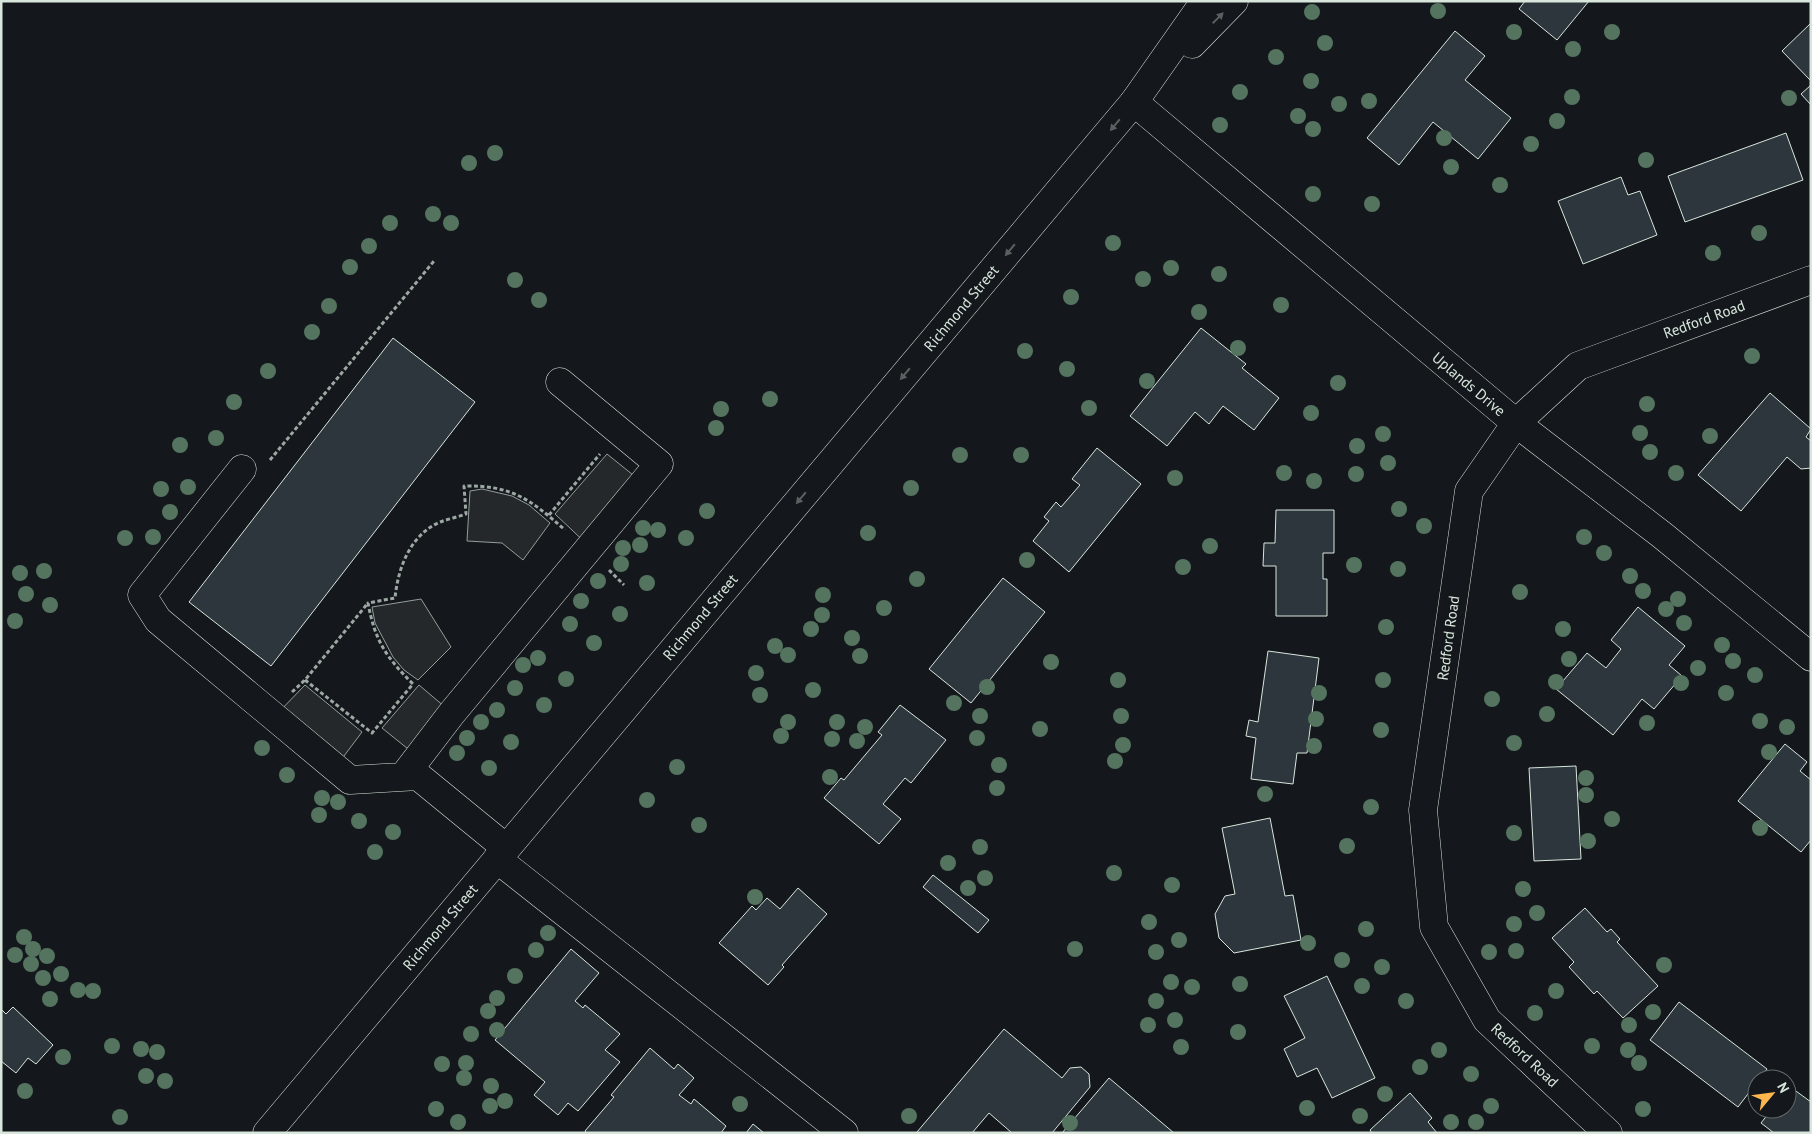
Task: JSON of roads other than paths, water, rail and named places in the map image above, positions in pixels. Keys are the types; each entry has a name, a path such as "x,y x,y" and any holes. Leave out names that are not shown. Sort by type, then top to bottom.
{"street":[{"name":"Richmond Street","path":"1134,102 1205,1"},
{"name":"Richmond Street","path":"267,1133 1134,102 1234,1"},
{"name":"Uplands Drive","path":"1134,102 1516,424 1662,535 1811,657"},
{"name":"Redford Road","path":"1608,1133 1488,1020 1434,927 1422,810 1469,490 1516,424 1578,366 1811,280"},
{"path":"403,777 452,712 659,464 560,382"},
{"path":"242,469 142,595 158,620 350,780 418,776 501,854 844,1133"}]}
